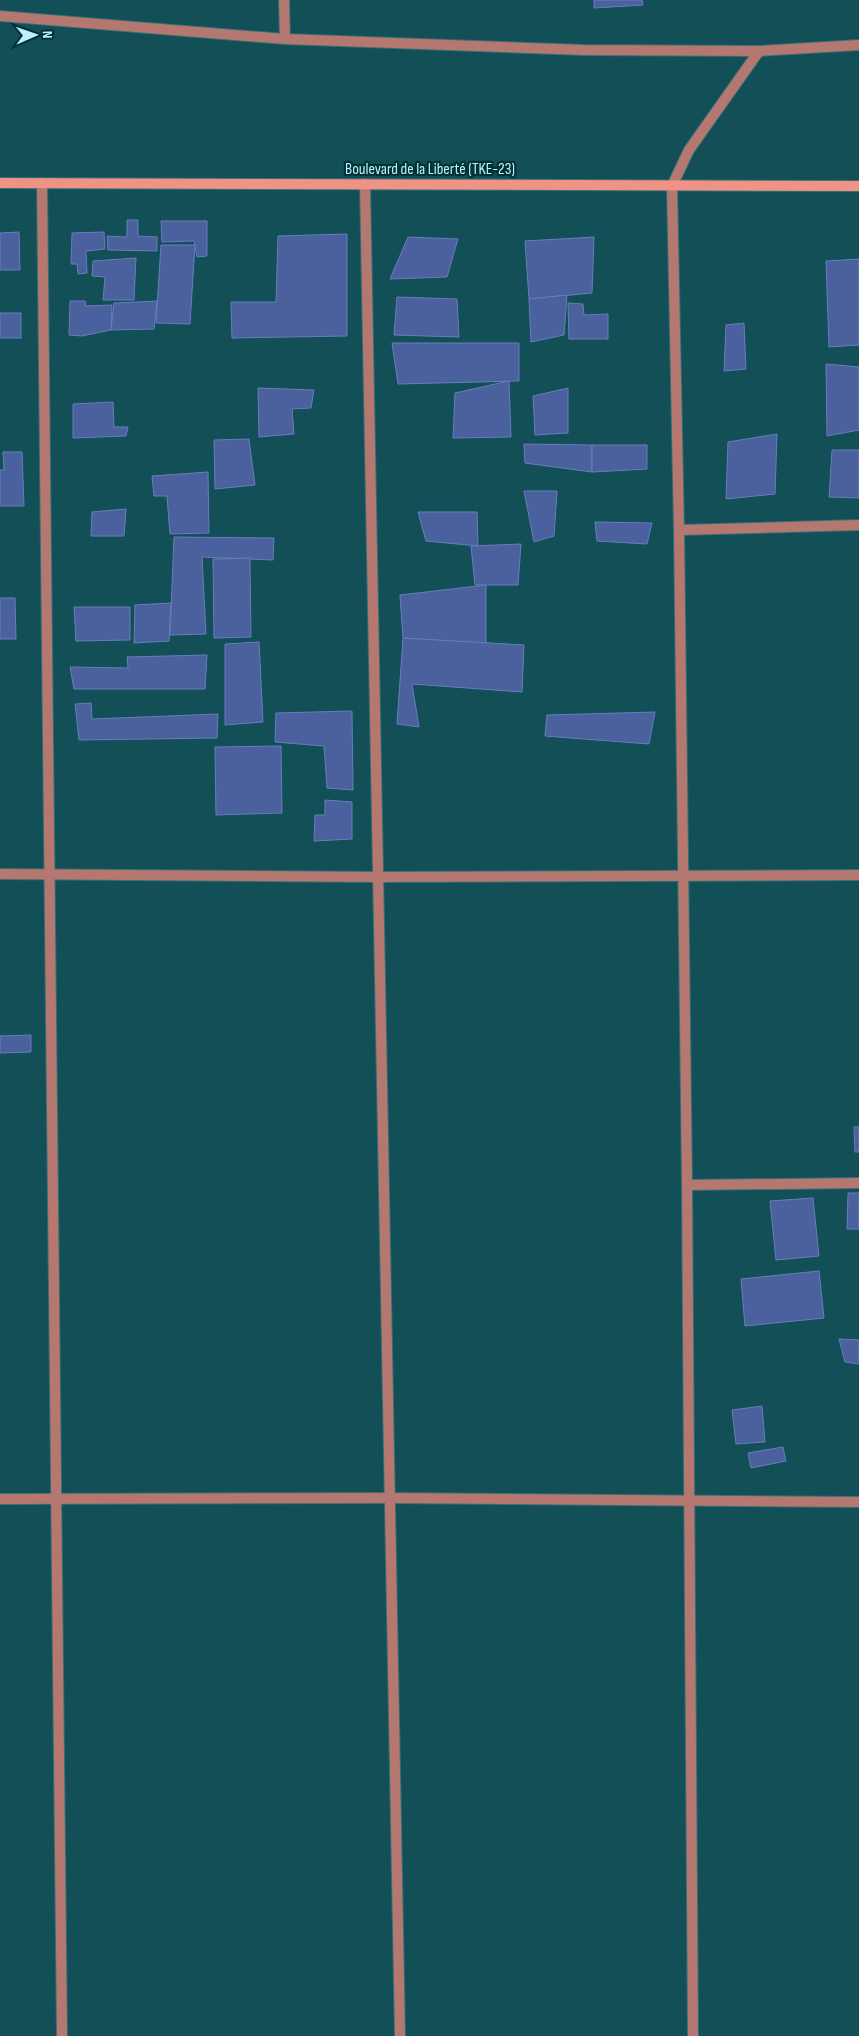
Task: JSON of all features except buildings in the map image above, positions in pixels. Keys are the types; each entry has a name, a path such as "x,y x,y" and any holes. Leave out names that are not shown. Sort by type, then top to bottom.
{"street":[{"path":"284,0 285,39"},
{"path":"0,16 285,39 585,50 759,52 859,45"},
{"path":"693,2036 687,1185 679,530 672,186 689,150 759,52"},
{"name":"Boulevard de la Liberté (TKE-23)","path":"0,183 859,186"},
{"path":"42,183 62,2036"},
{"path":"365,184 400,2036"},
{"path":"679,530 859,525"},
{"path":"0,874 378,877 859,875"},
{"path":"687,1185 859,1183"},
{"path":"0,1499 390,1498 859,1502"}]}
